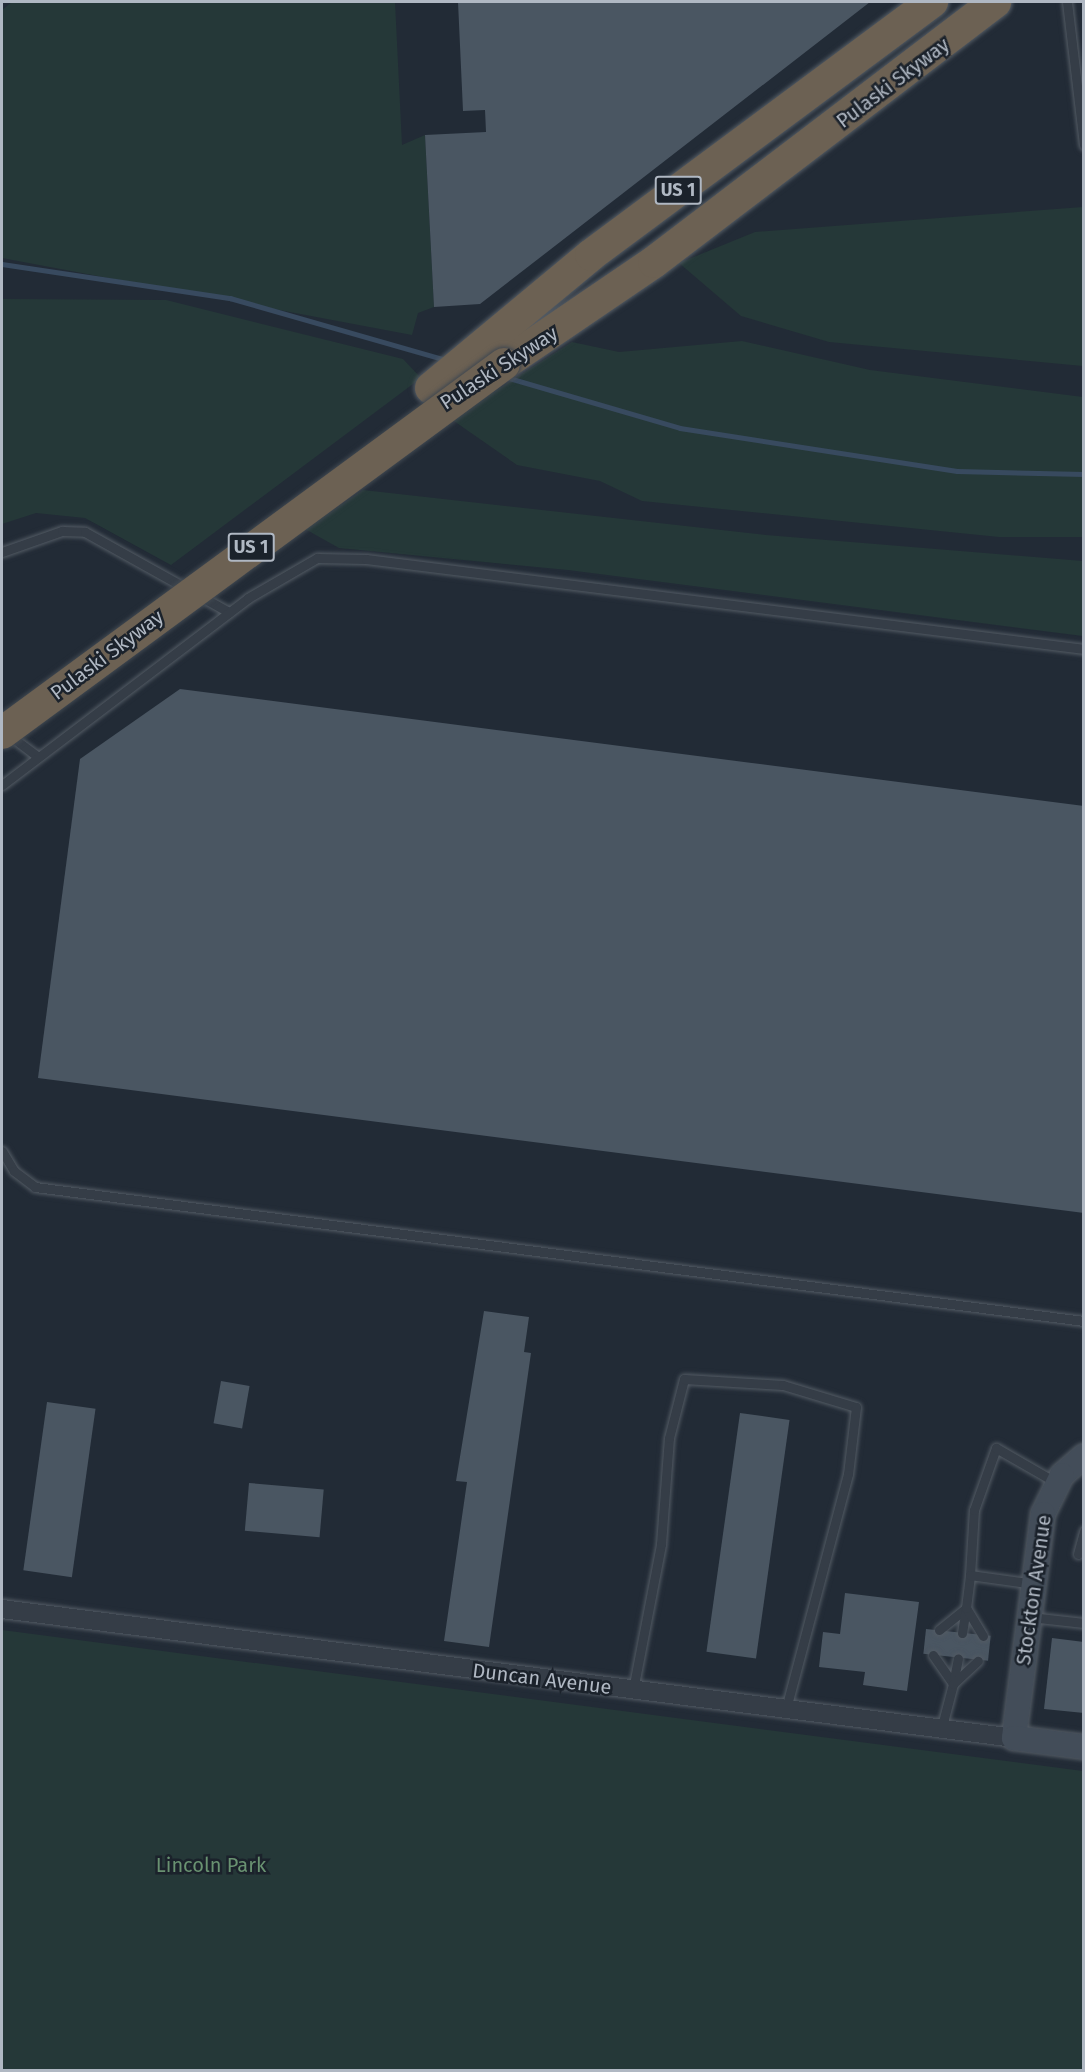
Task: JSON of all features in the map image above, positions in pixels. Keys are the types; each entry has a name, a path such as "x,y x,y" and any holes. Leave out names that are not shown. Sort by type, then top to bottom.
{"highway":[{"name":"Pulaski Skyway","path":"2,708 431,388 591,255 932,2"},
{"name":"Pulaski Skyway","path":"2,732 426,416 638,273 995,2"}],"main road":[{"name":"Stockton Avenue","path":"1014,1738 1043,1514 1057,1483 1083,1456"},
{"name":"Duncan Avenue","path":"1014,1738 1083,1747"}],"street":[{"name":"Duncan Avenue","path":"2,1609 633,1690 942,1726 1014,1738"}],"lane":[{"path":"1067,2 1083,145"},
{"path":"2,552 62,531 85,532 229,612"},
{"path":"2,784 229,612 299,564 317,558 366,559 1083,650"},
{"path":"2,732 38,757"},
{"path":"2,1151 14,1171 35,1187 1083,1322"},
{"path":"633,1690 661,1544 669,1438 684,1380 783,1385 856,1407 848,1474 786,1709"},
{"path":"962,1633 970,1575 974,1510 996,1448 1057,1483"},
{"path":"1078,1554 1083,1532"},
{"path":"970,1575 1034,1584"},
{"path":"939,1630 966,1608"},
{"path":"966,1608 983,1635"},
{"path":"1030,1617 1083,1623"},
{"path":"933,1655 953,1684"},
{"path":"942,1726 958,1658"},
{"path":"953,1684 978,1661"}],"green space":[{"path":"12,2 395,2 402,145 425,135 434,307 418,313 412,335 2,258 2,10"},
{"path":"1083,207 1083,366 829,342 741,316 679,263 755,232"},
{"path":"2,299 166,300 403,359 421,378 171,565 85,518 36,513 2,524"},
{"path":"742,341 870,370 1083,397 1083,537 999,537 642,501 600,481 517,465 451,419 572,342 619,352"},
{"path":"363,490 766,535 1083,561 1083,636 568,570 339,548 305,529"},
{"name":"Lincoln Park","path":"2,1630 1083,1771 1083,2070 2,2070"}],"building":[{"path":"458,2 870,2 480,304 434,307 425,135 486,132 485,110 463,111"},
{"path":"180,689 1084,806 1084,1213 38,1078 80,759"},
{"path":"484,1311 529,1317 524,1352 531,1353 489,1647 444,1641 467,1482 456,1481"},
{"path":"221,1381 250,1386 242,1428 214,1423"},
{"path":"47,1402 96,1409 72,1577 23,1570"},
{"path":"740,1413 790,1420 756,1659 706,1652"},
{"path":"249,1483 324,1490 320,1537 245,1531"},
{"path":"845,1593 919,1602 907,1691 863,1685 865,1672 819,1667 823,1632 840,1634"},
{"path":"926,1629 991,1636 988,1661 923,1654"},
{"path":"1052,1638 1084,1642 1084,1713 1044,1709"}],"waterway":[{"path":"2,264 230,298 446,360"},
{"path":"506,377 680,428 957,471 1084,474"}]}
